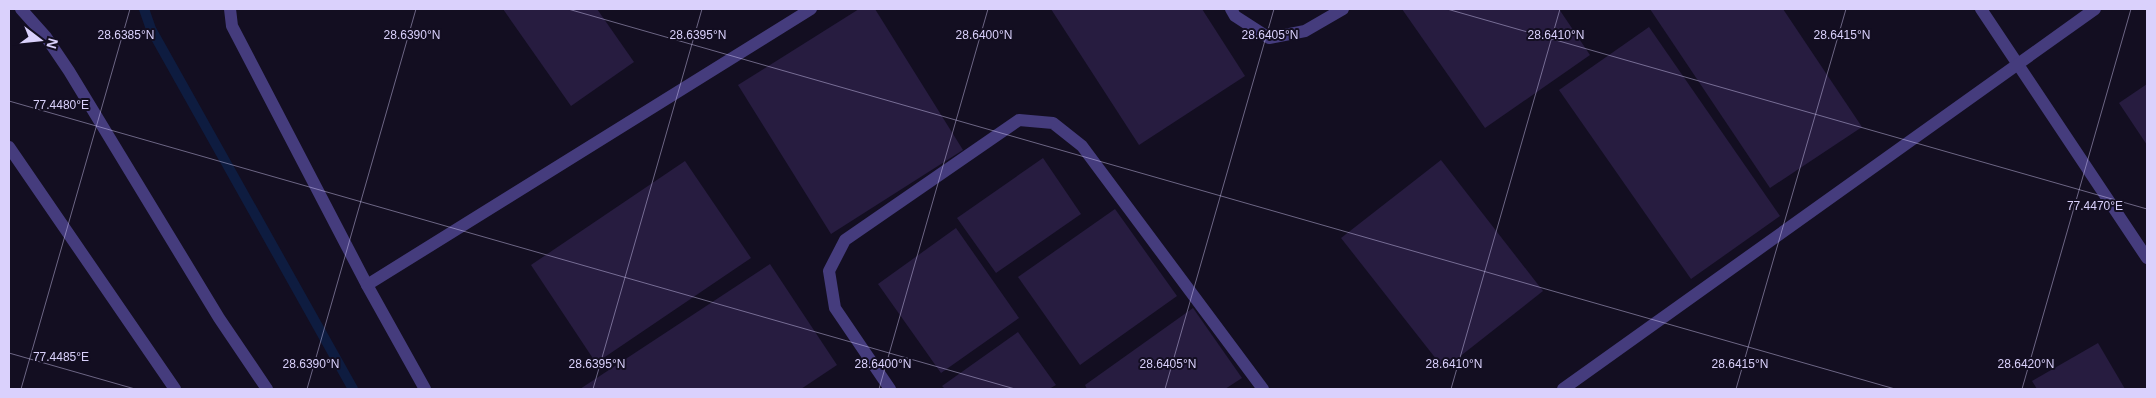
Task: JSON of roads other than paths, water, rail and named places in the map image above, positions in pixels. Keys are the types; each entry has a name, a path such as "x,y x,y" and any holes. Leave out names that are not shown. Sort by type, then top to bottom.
{"street":[{"path":"21,9 46,37 69,71 219,318 267,389"},
{"path":"230,9 232,26 367,285 425,389"},
{"path":"367,285 811,9"},
{"path":"1231,9 1235,16 1269,38 1305,31 1343,9"},
{"path":"1981,9 2147,258"},
{"path":"1563,389 2096,9"},
{"path":"890,389 835,308 829,271 845,240 1019,120 1054,123 1082,146 1263,389"},
{"path":"9,147 175,389"}],"waterway":[{"path":"144,9 151,29 353,389"}]}
